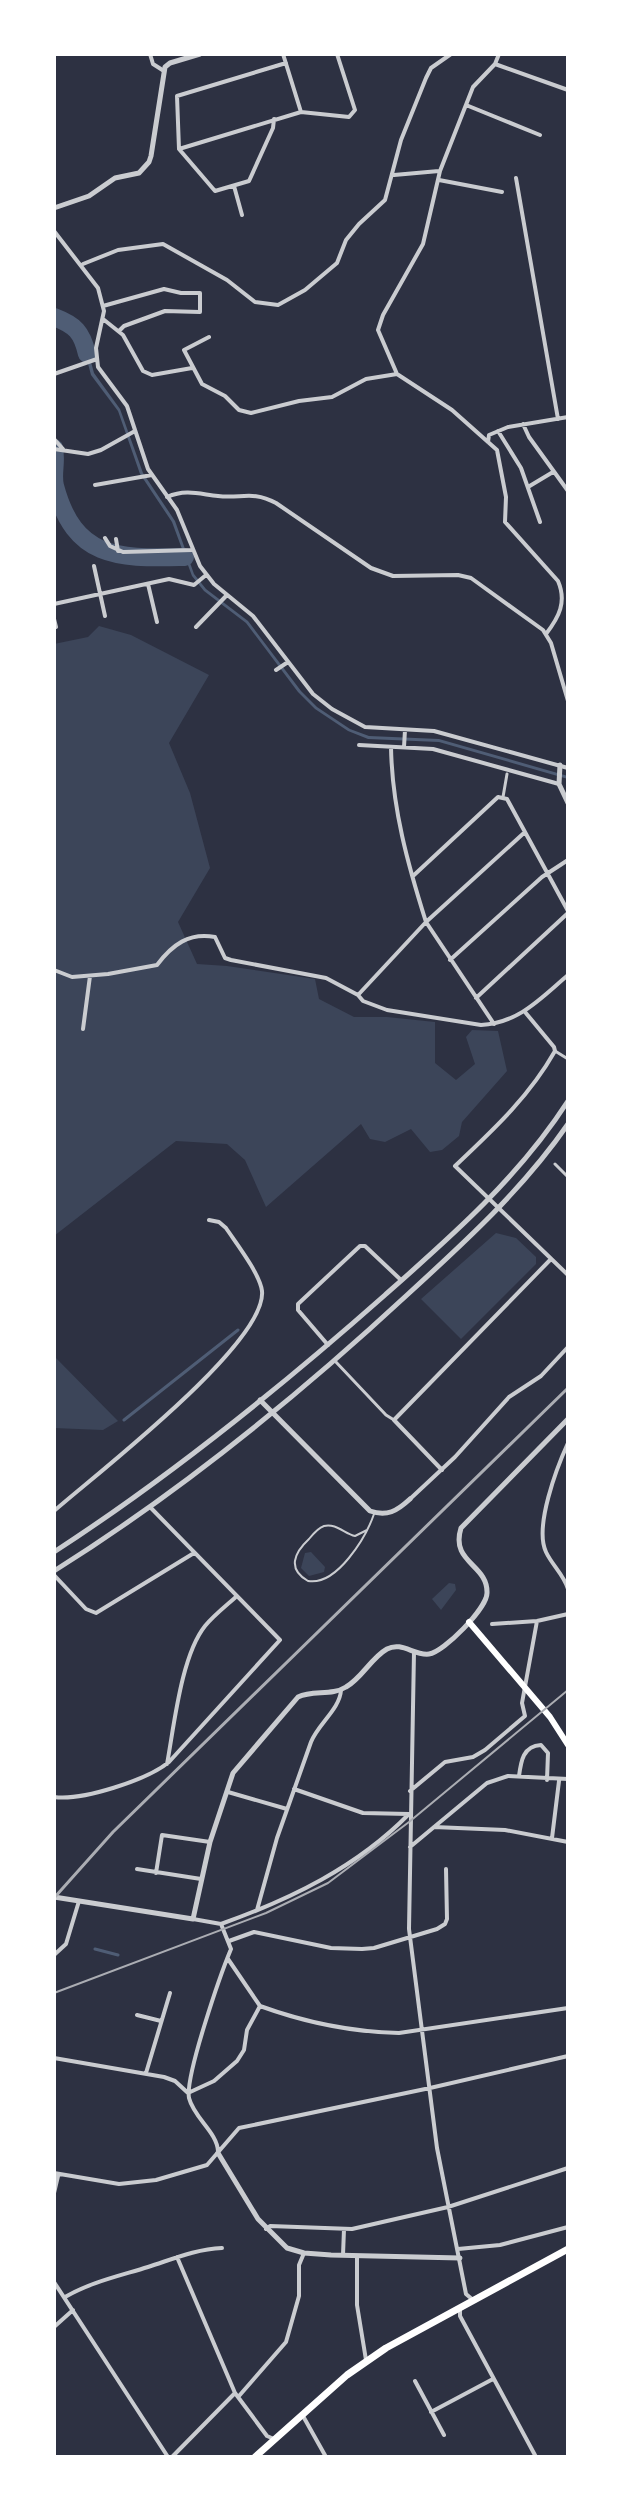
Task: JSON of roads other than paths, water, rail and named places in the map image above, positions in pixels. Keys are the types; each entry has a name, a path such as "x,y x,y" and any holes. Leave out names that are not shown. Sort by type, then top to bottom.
{"highway":[{"path":"255,2457 302,2414 386,2348 568,2249"}],"main road":[{"path":"469,1622 550,1717 568,1745"}],"street":[{"path":"150,54 153,64 164,71"},
{"path":"54,208 89,196 115,178 139,173 145,168 151,156 164,71 170,63 200,54"},
{"path":"283,54 301,112"},
{"path":"179,149 301,112 349,117 355,110 337,54"},
{"path":"371,54 378,54"},
{"path":"82,265 118,250 163,244 227,280 255,302 278,305 305,290 337,263 346,240 385,200 401,140 426,78 431,68 451,54"},
{"path":"499,54 495,64 473,87 440,171 423,244 383,315 378,330 397,374 452,410 497,450 506,497 505,522 558,581 563,591 560,616 546,634"},
{"path":"274,119 273,128 249,181 215,191 179,149 177,96 286,63"},
{"path":"495,64 568,90"},
{"path":"466,105 540,135"},
{"path":"394,175 440,171"},
{"path":"516,178 558,419"},
{"path":"439,180 502,192"},
{"path":"234,186 242,215"},
{"path":"54,231 95,280 103,306 103,319 91,360 54,374"},
{"path":"103,306 164,289 200,293 200,312 165,311 124,326 119,331"},
{"path":"103,319 119,331 143,371 152,375 192,368"},
{"path":"209,337 184,350 192,368 202,384 225,396 239,410 251,413 332,397 366,379 397,374"},
{"path":"91,360 127,406 147,477 181,517 190,550 204,577 253,616 286,663 313,694 351,722 372,729 434,731 568,768"},
{"path":"488,442 489,435 498,431 568,417"},
{"path":"523,424 568,491"},
{"path":"498,431 521,468 540,522"},
{"path":"54,439 59,449 88,454 133,432"},
{"path":"528,487 554,471"},
{"path":"100,493 97,485 147,477"},
{"path":"167,497 188,491 220,497 261,496 385,574 471,578 538,625 546,634 568,701"},
{"path":"105,538 118,551 190,550"},
{"path":"116,539 118,551"},
{"path":"94,566 105,616"},
{"path":"54,604 172,579 196,584 204,577"},
{"path":"148,584 157,622"},
{"path":"204,630 197,625 226,596"},
{"path":"54,619 56,627"},
{"path":"277,669 286,663"},
{"path":"404,744 405,732"},
{"path":"359,745 391,747 404,744 433,749 559,785"},
{"path":"391,747 401,833 426,922 494,1024"},
{"path":"559,766 559,785 568,803"},
{"path":"503,797 507,774"},
{"path":"413,876 498,797 507,799 548,872 568,912 476,998"},
{"path":"358,995 426,922 525,832"},
{"path":"450,960 548,872 568,860"},
{"path":"54,970 72,977 157,965 172,945 189,938 215,937 225,958 231,960 326,978 358,995 363,1001 387,1010 481,1025 494,1024 525,1012 568,975"},
{"path":"83,1029 90,976"},
{"path":"525,1012 555,1051 568,1059"},
{"path":"555,1051 539,1079 521,1101 455,1166 568,1275"},
{"path":"54,1552 108,1516 328,1345 490,1200 535,1149 568,1101"},
{"path":"195,1552 96,1613 86,1609 54,1573 150,1507 335,1361 498,1209 568,1124"},
{"path":"555,1164 568,1177"},
{"path":"54,1511 187,1397 227,1355 257,1311 262,1292 258,1279 226,1228 219,1222 209,1220"},
{"path":"328,1345 298,1310 298,1304 360,1246 365,1246 401,1280"},
{"path":"394,1420 551,1259"},
{"path":"260,1400 364,1506 375,1513 386,1514 394,1512 442,1470 509,1397 541,1376 568,1347"},
{"path":"335,1361 442,1470"},
{"path":"193,1919 210,1842 233,1773 298,1697 341,1690 390,1648 401,1647 423,1654 436,1652 469,1622 483,1607 487,1590 483,1577 460,1551 461,1528 568,1420"},
{"path":"568,1443 552,1489 542,1535 545,1550 568,1589"},
{"path":"54,1797 63,1798 103,1789 156,1773 280,1640 150,1507"},
{"path":"167,1764 180,1689 199,1637 205,1626 237,1596"},
{"path":"492,1624 537,1621 568,1614"},
{"path":"410,1791 445,1762 473,1757 485,1750 525,1716 522,1703 524,1686 537,1621"},
{"path":"414,1652 409,1814 410,1936 448,2207 466,2294 473,2300"},
{"path":"257,1910 287,1809 314,1735 340,1699 341,1690"},
{"path":"519,1776 523,1755 534,1745 541,1745 548,1753 547,1780"},
{"path":"410,1847 487,1783 508,1776 559,1781 568,1779"},
{"path":"551,1838 559,1781"},
{"path":"294,1789 363,1813 409,1814"},
{"path":"225,1791 287,1809"},
{"path":"54,1897 221,1924 293,1896 354,1862 409,1814"},
{"path":"434,1827 505,1830 568,1842"},
{"path":"156,1873 162,1835 210,1842"},
{"path":"137,1869 201,1879"},
{"path":"229,1941 254,1932 331,1948 362,1949 437,1929 445,1924 446,1869"},
{"path":"54,1955 66,1944 79,1901"},
{"path":"221,1924 231,1949 188,2093 193,2111 216,2142 218,2153 266,2229 287,2248 304,2253 460,2258"},
{"path":"227,1958 260,2006 329,2025 377,2033 422,2031 568,2008"},
{"path":"146,2073 170,1993"},
{"path":"188,2093 214,2081 237,2061 244,2050 247,2030 260,2006"},
{"path":"137,2015 161,2021"},
{"path":"54,2193 56,2174 119,2184 192,2171 207,2165 239,2128 568,2056"},
{"path":"54,2058 169,2079 188,2093"},
{"path":"266,2229 270,2226 344,2229 448,2207 568,2168"},
{"path":"458,2249 500,2245 568,2227"},
{"path":"343,2255 344,2229"},
{"path":"65,2297 85,2286 204,2248 222,2248"},
{"path":"54,2282 170,2457 237,2395 286,2342 299,2296 299,2265 304,2253"},
{"path":"357,2256 357,2305 363,2357 367,2362"},
{"path":"177,2257 237,2395 267,2436 274,2439"},
{"path":"460,2308 460,2316 536,2457"},
{"path":"54,2327 73,2310"},
{"path":"431,2412 493,2378"},
{"path":"415,2381 444,2435"},
{"path":"302,2414 326,2457"}],"lane":[{"path":"367,1530 355,1536 335,1527 320,1528 297,1551 294,1564 297,1573 308,1581 325,1579 358,1549 367,1530 375,1513"}],"waterway":[{"path":"54,317 76,330 87,354"},
{"path":"54,448 54,481 64,511 88,542 121,555 185,557"},
{"path":"124,1420 238,1330"},
{"path":"95,1949 118,1955"}],"tram line":[{"path":"54,1993 266,1913 328,1883 409,1822 568,1690"}],"railway":[{"path":"54,1898 113,1832 568,1388"}]}
